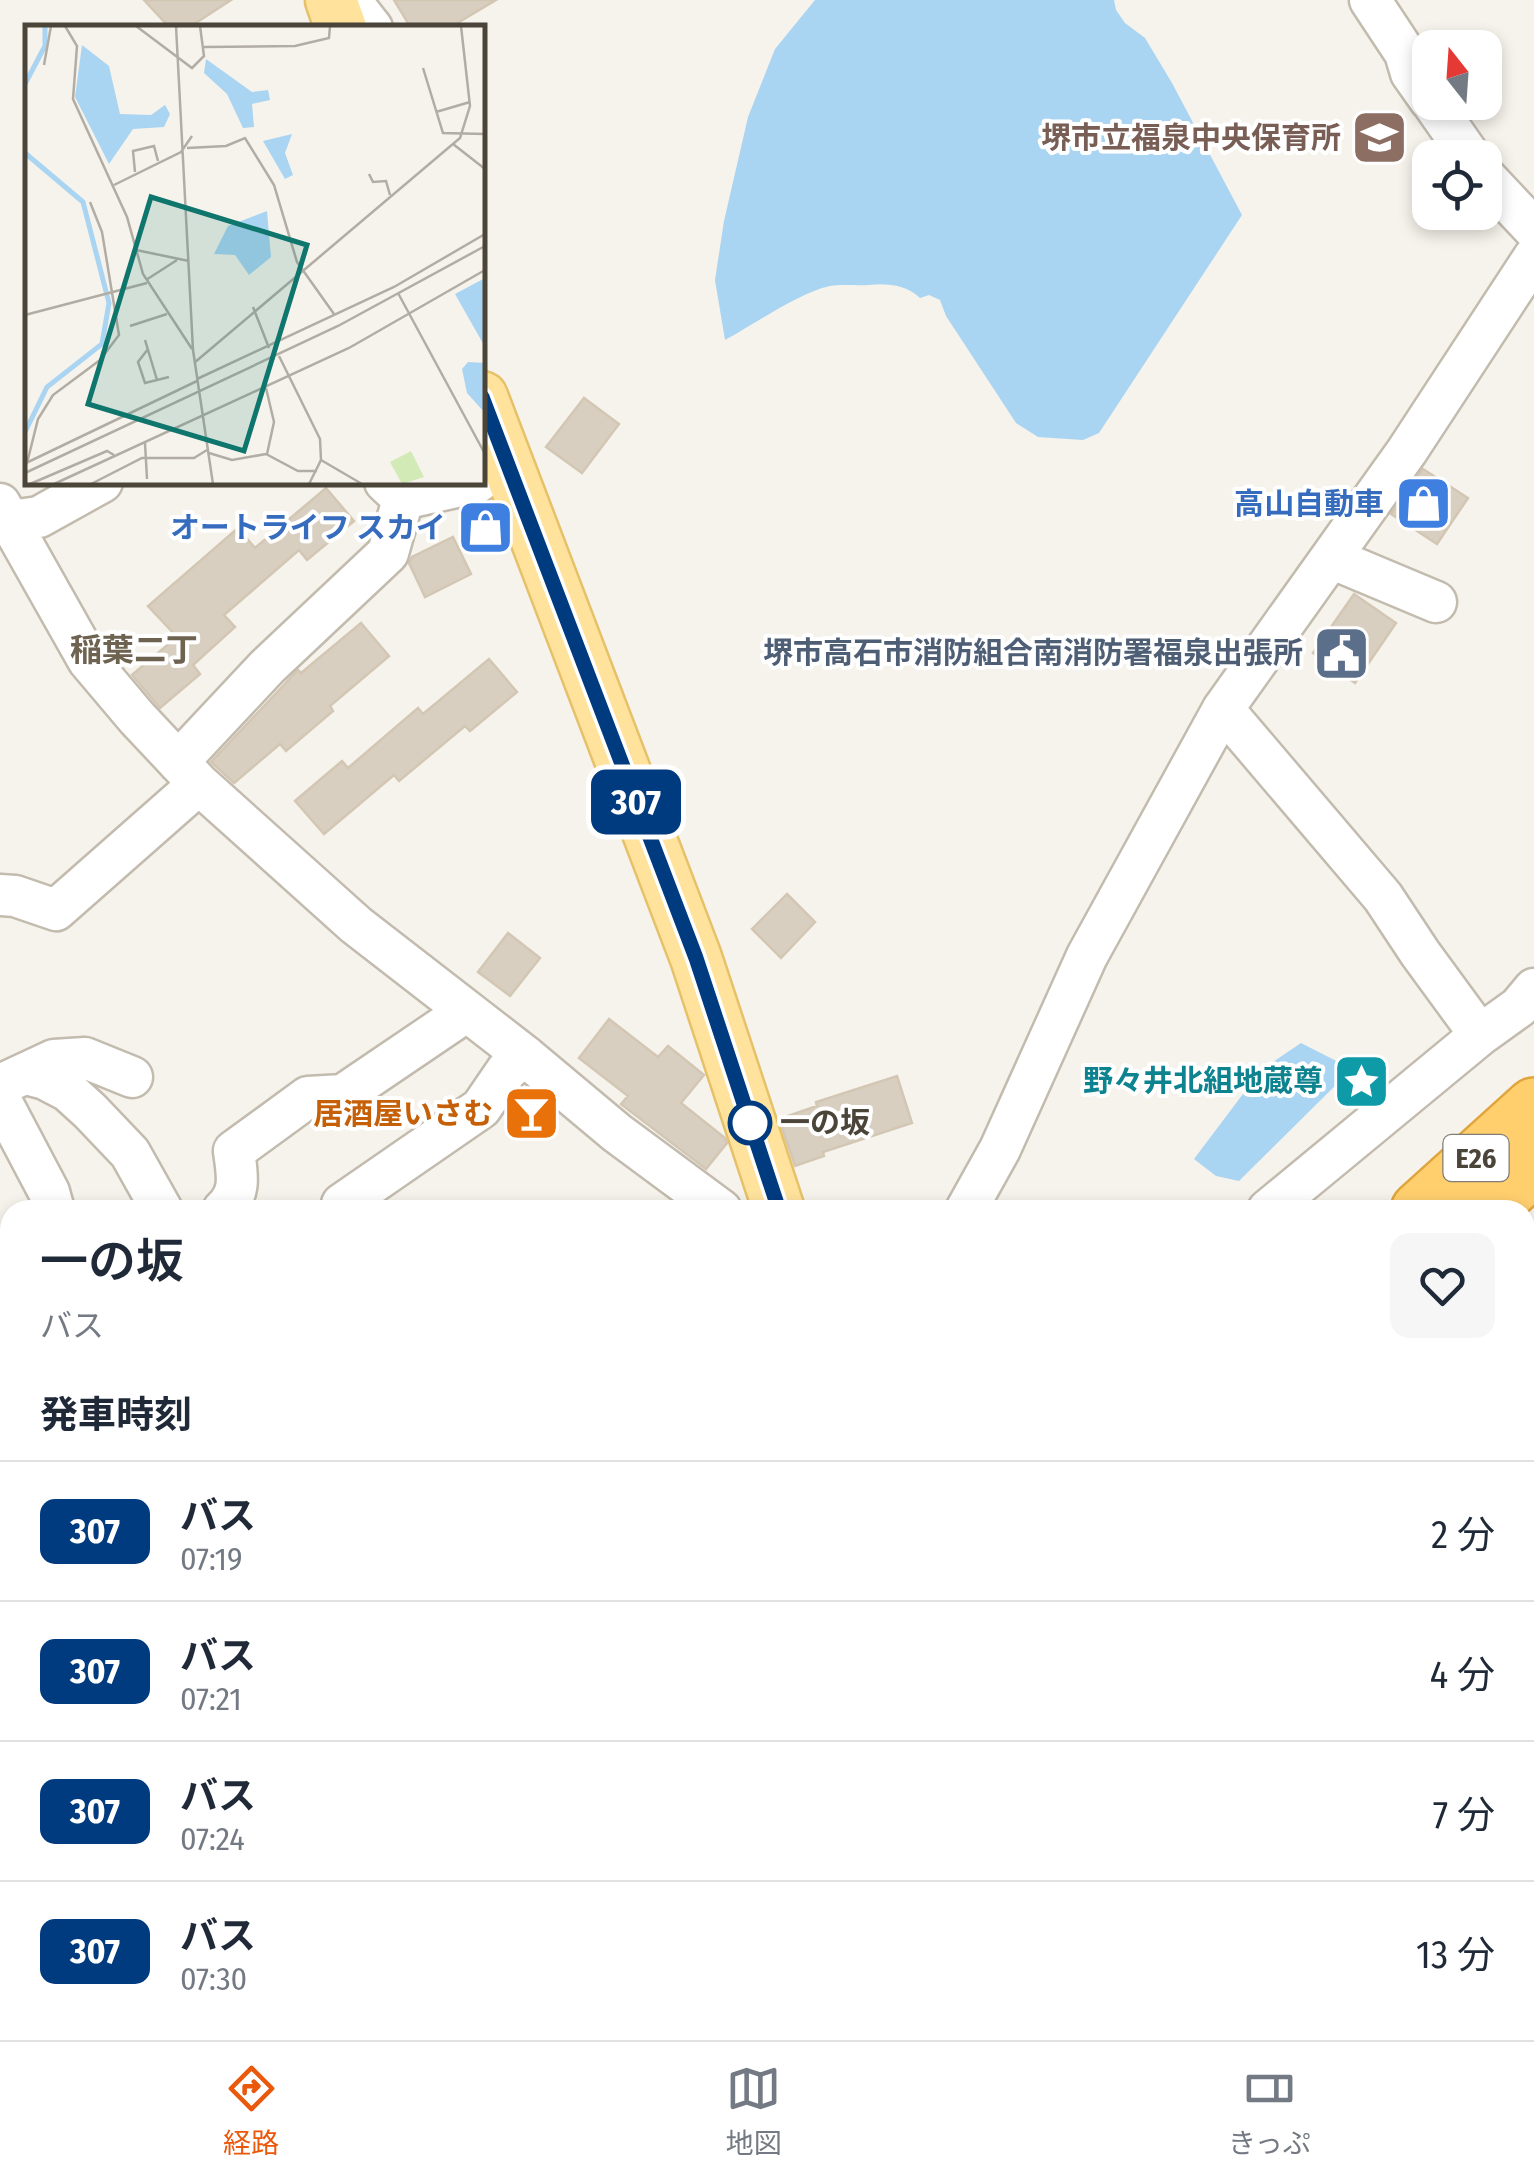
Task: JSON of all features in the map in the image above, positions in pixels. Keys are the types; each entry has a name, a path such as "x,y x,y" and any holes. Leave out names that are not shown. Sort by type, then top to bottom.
{"highway":[{"name":"E26","path":"1430,1200 1534,1106"},
{"name":"E26","path":"1498,1200 1534,1167"}],"main road":[{"path":"331,0 340,25"},
{"path":"485,425 491,480 696,958 775,1200"}],"street":[{"path":"350,0 370,25"},
{"path":"1370,0 1406,53 1412,74"},
{"path":"1502,195 1534,229"},
{"path":"972,1200 1000,1149 1087,956 1224,709 1407,451 1534,258"},
{"path":"5,513 39,516 96,485"},
{"path":"0,895 56,910 188,773 268,667 388,553 394,491 447,485"},
{"path":"5,513 88,660 188,773 356,925 707,1200"},
{"path":"1331,558 1436,602"},
{"path":"1224,709 1383,897 1480,1035"},
{"path":"1280,1200 1480,1035 1529,1005"},
{"path":"233,1200 238,1183 234,1151 308,1097 342,1096 467,1011"},
{"path":"348,1200 482,1108 508,1070 525,1056"},
{"path":"9,1086 54,1060 85,1058 132,1077"},
{"path":"9,1086 45,1079 68,1091 130,1154 156,1200"},
{"path":"9,1086 51,1200"}],"water":[{"path":"815,0 1114,0 1125,23 1145,38 1242,215 1099,433 1083,440 1038,437 1016,423 946,316 940,300 929,295 920,298 896,286 830,286 791,302 725,340 715,280 748,117 775,49"},
{"path":"1301,1043 1352,1069 1239,1181 1216,1176 1194,1159 1261,1070"}],"building":[{"path":"144,0 231,0 193,25 167,25"},
{"path":"394,0 496,0 454,25 409,25"},
{"path":"584,398 619,424 582,473 546,447"},
{"path":"1423,469 1468,498 1437,544 1391,514"},
{"path":"326,488 354,521 307,560 299,550 224,615 235,627 193,665 200,674 160,708 132,675 177,637 148,606 238,528 255,548"},
{"path":"453,537 471,574 425,597 409,563 412,557"},
{"path":"1354,594 1396,623 1355,683 1313,653"},
{"path":"361,623 389,656 330,706 333,711 286,751 280,744 234,783 211,762 298,670 301,673"},
{"path":"489,659 517,692 470,731 465,726 399,781 394,775 324,834 295,801 342,761 348,768 418,708 423,714"},
{"path":"787,894 815,922 781,958 752,929"},
{"path":"508,933 540,958 510,996 478,972"},
{"path":"609,1019 658,1057 668,1046 704,1075 681,1103 727,1143 706,1169 621,1104 628,1096 579,1058"},
{"path":"897,1076 912,1123 823,1152 824,1156 795,1166 779,1119 817,1106 816,1102"}],"bus line":[{"name":"307","path":"485,405 696,958 776,1200"}],"place":[{"name":"堺市立福泉中央保育所","path":"1380,138"},
{"name":"高山自動車","path":"1423,504"},
{"name":"オートライフ スカイ","path":"485,528"},
{"name":"堺市高石市消防組合南消防署福泉出張所","path":"1342,653"},
{"name":"野々井北組地蔵尊","path":"1362,1081"},
{"name":"居酒屋いさむ","path":"532,1114"},
{"name":"一の坂","path":"750,1123"}],"district":[{"name":"稲葉二丁","path":"134,650"}]}
